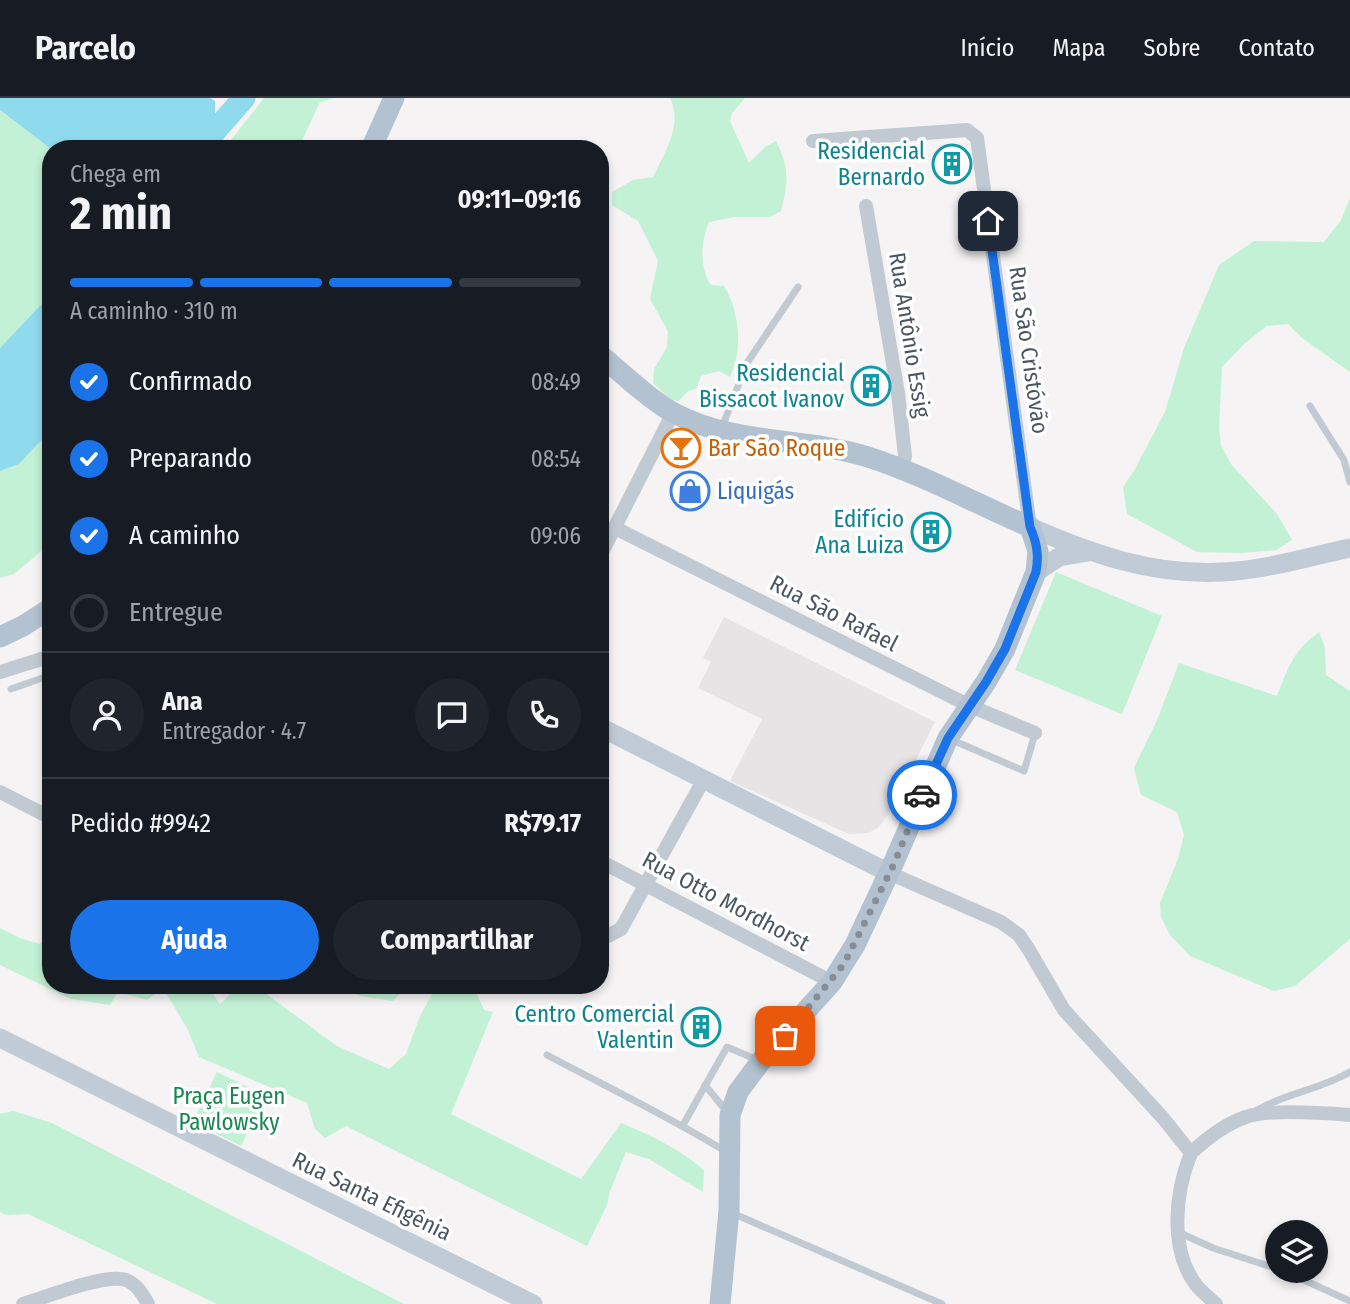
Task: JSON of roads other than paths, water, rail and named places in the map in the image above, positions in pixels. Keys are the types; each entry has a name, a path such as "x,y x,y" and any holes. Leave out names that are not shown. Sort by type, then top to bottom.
{"main road":[{"path":"375,140 394,98"},
{"path":"609,362 673,413 721,430 868,457 1030,527 1038,551 1036,572 1005,649 948,738 855,945 832,982 761,1061 738,1092 730,1115 729,1211 720,1304"},
{"path":"0,637 42,614"}],"street":[{"name":"Rua São Cristóvão","path":"813,141 967,130 977,138 1030,527"},
{"name":"Rua Antônio Essig","path":"866,206 898,393 905,456 902,470"},
{"path":"609,539 673,413"},
{"path":"1030,527 1089,552 1155,569 1180,572 1223,572 1268,566 1350,548"},
{"name":"Rua São Rafael","path":"615,528 970,706 1035,733"},
{"path":"1036,572 1059,557 1089,552"},
{"path":"0,672 42,659"},
{"path":"609,732 889,873 1001,922 1018,935 1029,950 1064,1010 1163,1118 1191,1153"},
{"path":"609,935 621,929 704,779"},
{"path":"0,792 42,813"},
{"name":"Rua Otto Mordhorst","path":"609,866 832,982"},
{"name":"Rua Santa Efigênia","path":"0,1038 533,1304"},
{"path":"1216,1304 1197,1285 1186,1266 1178,1232 1182,1174 1191,1153 1227,1125 1248,1116 1290,1113 1350,1115"},
{"path":"23,1304 105,1279 126,1280 140,1290 148,1304"}],"lane":[{"path":"721,430 747,363 798,287"},
{"path":"1310,406 1344,460 1350,482"},
{"path":"11,689 42,678"},
{"path":"948,738 1024,771 1035,733"},
{"path":"683,1125 727,1047 761,1061"},
{"path":"548,1055 683,1125 728,1153"},
{"path":"1248,1116 1274,1101 1327,1084 1350,1072"},
{"path":"705,1085 730,1115"},
{"path":"729,1211 942,1304"},
{"path":"1178,1232 1213,1248 1265,1265"},
{"path":"1309,1283 1350,1301"}],"water":[{"path":"0,98 210,98 215,101 215,140 42,140 42,142 0,110"},
{"path":"42,304 42,440 19,464 0,471 0,348"}],"waterway":[{"path":"210,140 244,98"}],"place":[{"name":"Residencial Bernardo","path":"952,164"},
{"name":"Residencial Bissacot Ivanov","path":"871,386"},
{"name":"Bar São Roque","path":"681,448"},
{"name":"Liquigás","path":"690,491"},
{"name":"Edifício Ana Luiza","path":"931,532"},
{"name":"Centro Comercial Valentin","path":"701,1027"}],"park label":[{"name":"Praça Eugen Pawlowsky","path":"229,1109"}]}
